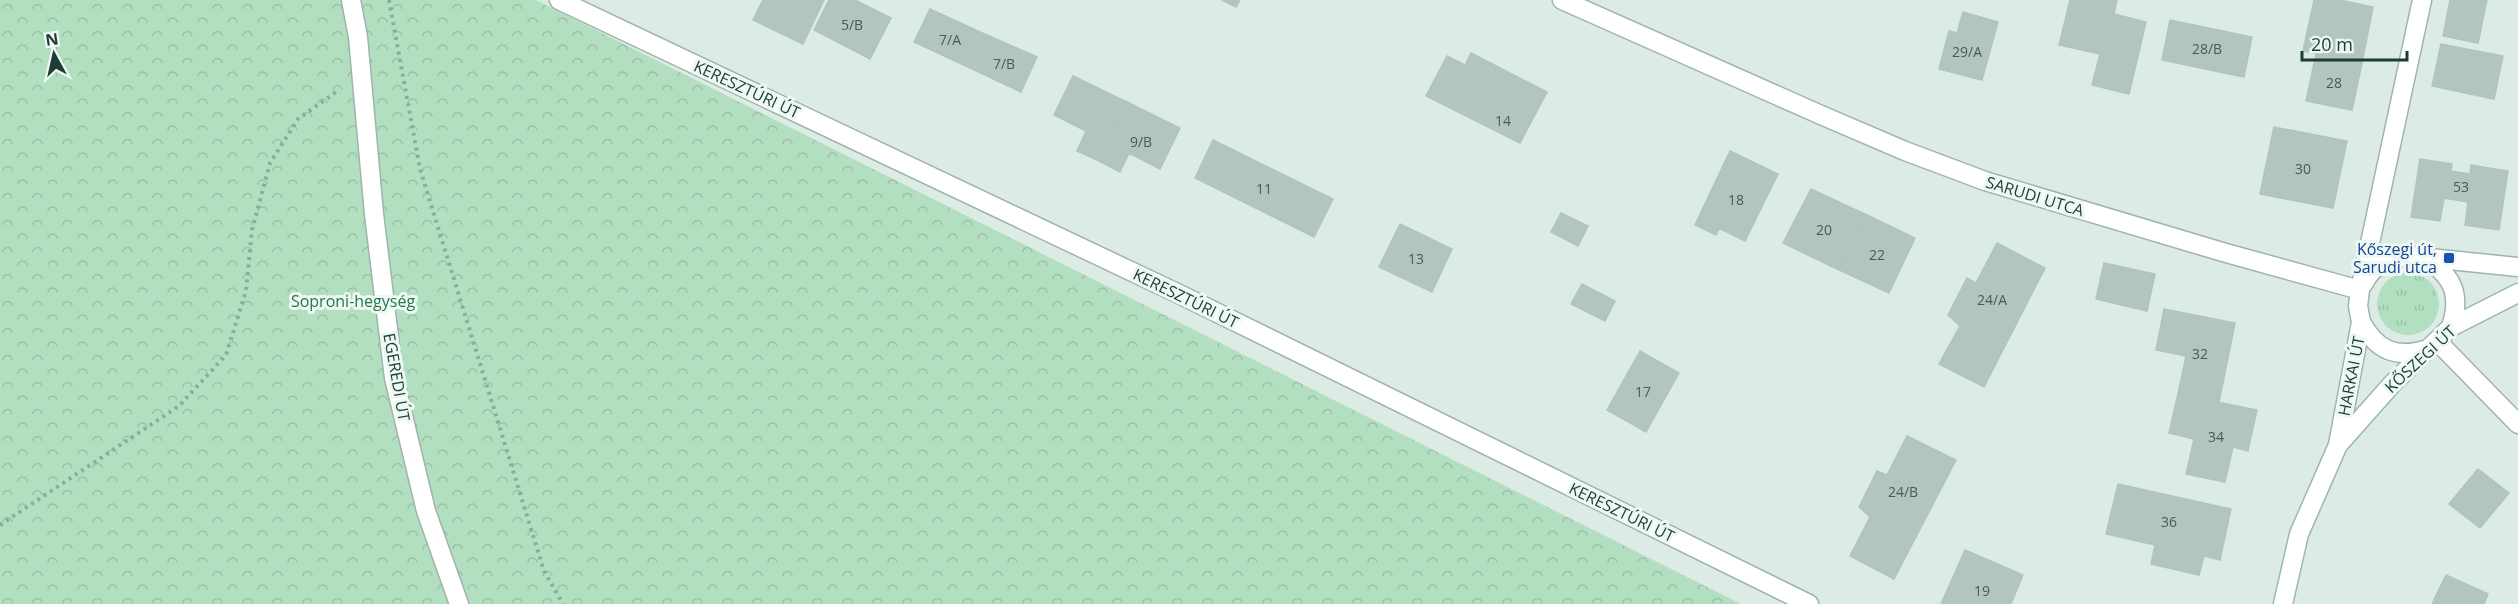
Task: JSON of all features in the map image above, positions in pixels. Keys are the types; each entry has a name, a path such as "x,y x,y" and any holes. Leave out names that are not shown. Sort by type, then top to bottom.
{"street":[{"name":"EGEREDI ÚT","path":"351,0 362,74 374,214 394,378 426,511 459,604"},
{"name":"KERESZTÚRI ÚT","path":"559,0 1179,294 1809,604"},
{"name":"SARUDI UTCA","path":"1562,0 1905,151 1985,181 2226,253 2360,290"},
{"name":"HARKAI ÚT","path":"2283,604 2299,534 2338,445 2361,322 2358,306 2360,290 2422,0"},
{"path":"2360,290 2367,276 2379,265 2393,258 2410,256 2518,267"},
{"path":"2426,259 2440,268 2450,280 2456,296 2456,312 2451,327"},
{"name":"KŐSZEGI ÚT","path":"2338,445 2393,383 2451,327 2518,293"},
{"path":"2361,322 2369,336 2381,346 2396,353 2412,354 2432,345 2518,424"}],"path":[{"path":"389,0 420,169 541,561 563,604"},
{"path":"0,525 179,406 226,355 246,291 252,230 270,163 298,119 362,74"}],"green space":[{"name":"Soproni-hegység","path":"0,0 536,0 1741,604 0,604"},
{"path":"2408,273 2425,278 2430,282 2434,287 2439,304 2434,321 2430,326 2425,330 2408,335 2391,330 2386,326 2382,321 2377,304 2382,287 2386,282 2391,278"}],"building":[{"path":"763,0 824,0 803,44 753,20"},
{"path":"829,0 855,0 891,18 870,59 814,30"},
{"path":"1222,0 1240,0 1236,7"},
{"path":"2070,0 2117,0 2114,14 2146,22 2129,94 2092,85 2100,54 2059,45"},
{"path":"2314,0 2340,0 2373,7 2362,63 2303,51"},
{"path":"2450,0 2487,0 2478,43 2443,36"},
{"path":"930,9 987,35 972,69 914,42"},
{"path":"1963,12 1998,22 1982,80 1939,69 1949,31 1957,33"},
{"path":"2170,20 2252,37 2244,77 2162,60"},
{"path":"987,35 1037,57 1021,92 972,69"},
{"path":"2441,44 2503,56 2494,99 2432,86"},
{"path":"1471,53 1547,92 1520,143 1426,96 1447,56 1465,65"},
{"path":"2316,54 2362,63 2352,110 2306,101"},
{"path":"1073,76 1127,102 1099,161 1077,151 1086,131 1054,115"},
{"path":"1127,102 1180,128 1160,169 1129,153 1120,172 1099,161"},
{"path":"2274,127 2347,141 2333,208 2260,194"},
{"path":"1213,140 1333,199 1314,237 1195,178"},
{"path":"1730,151 1778,174 1745,241 1719,228 1716,235 1695,225"},
{"path":"2420,159 2452,164 2451,171 2470,174 2471,165 2508,171 2499,230 2465,225 2468,202 2444,198 2440,221 2411,217"},
{"path":"1811,189 1865,214 1839,270 1783,243"},
{"path":"1561,213 1588,226 1578,246 1551,232"},
{"path":"1865,214 1915,238 1889,293 1839,270"},
{"path":"1400,224 1452,249 1432,292 1379,267"},
{"path":"1997,243 2045,268 1984,387 1939,364 1960,326 1948,315 1967,278 1976,283"},
{"path":"2104,263 2155,274 2147,311 2096,299"},
{"path":"1582,284 1615,301 1605,321 1571,304"},
{"path":"2164,309 2235,323 2219,402 2178,394 2186,356 2156,350"},
{"path":"1640,351 1679,373 1646,432 1607,410"},
{"path":"2178,394 2257,410 2248,451 2233,447 2225,482 2186,474 2194,439 2169,433"},
{"path":"1907,436 1956,460 1894,579 1850,556 1870,517 1859,507 1877,471 1887,475"},
{"path":"2478,469 2509,493 2480,528 2449,504"},
{"path":"2118,484 2231,509 2220,560 2204,556 2199,575 2151,564 2155,545 2106,534"},
{"path":"1965,550 2023,575 2011,604 1941,604"},
{"path":"2446,575 2488,594 2484,604 2432,604"}],"place":[{"name":"Kőszegi út, Sarudi utca","path":"2449,258"}]}
